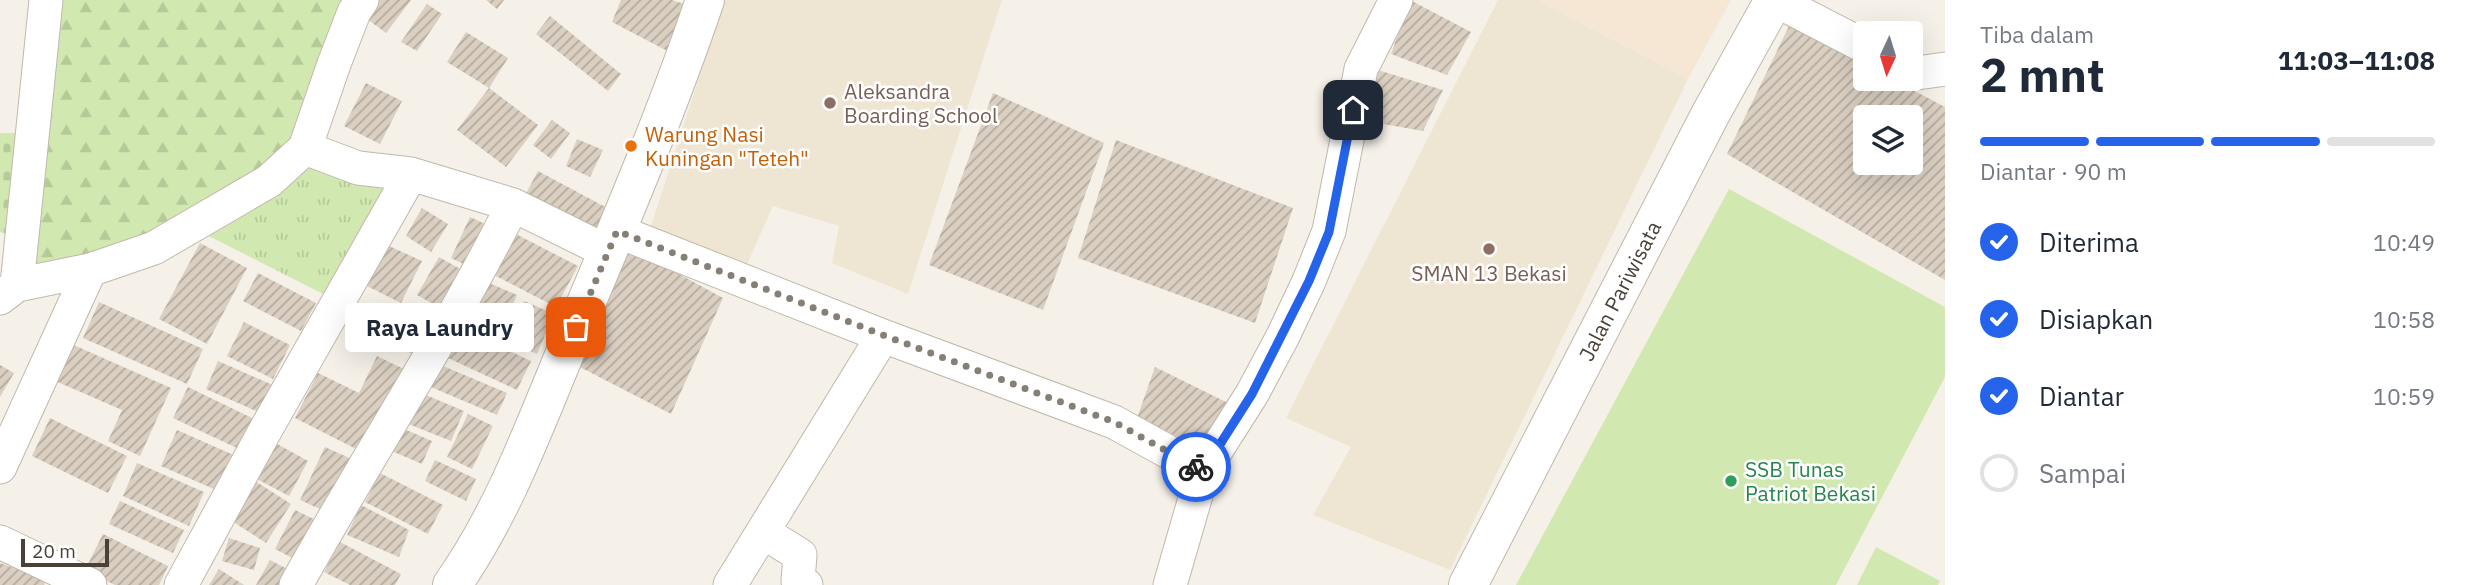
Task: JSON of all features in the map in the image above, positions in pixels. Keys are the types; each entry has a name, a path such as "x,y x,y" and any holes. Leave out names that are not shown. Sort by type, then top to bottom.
{"street":[{"path":"46,0 9,291 90,270 154,248 269,181 305,148 354,12 362,0"},
{"path":"452,585 499,505 613,241 705,0"},
{"path":"1170,585 1203,471 1252,394 1309,281 1329,232 1361,69 1396,0"},
{"path":"1775,0 1853,40"},
{"name":"Jalan Pariwisata","path":"1468,585 1710,115 1775,0"},
{"path":"1923,73 1945,69"},
{"path":"305,148 358,168 411,174 513,205 883,335 1114,422 1203,471"},
{"path":"181,585 411,174"},
{"path":"296,585 379,439 459,308 513,205"},
{"path":"0,467 90,270"},
{"path":"730,585 883,335"},
{"path":"763,531 800,555 798,581 806,585"},
{"path":"0,542 90,585"}],"shaded area":[{"name":"Aleksandra Boarding School","path":"724,0 1002,0 908,294 832,263 839,226 773,206 741,278 649,232"},
{"name":"SMAN 13 Bekasi","path":"1498,0 1537,0 1688,79 1450,570 1313,515 1351,447 1286,418"},
{"path":"1537,0 1731,0 1688,79"}],"green space":[{"path":"46,0 362,0 305,148 222,210 17,285"},
{"path":"0,133 25,133 16,237 0,232"},
{"path":"305,148 411,174 339,302 191,227"},
{"name":"SSB Tunas Patriot Bekasi","path":"1729,189 1945,307 1945,377 1836,585 1516,585"},
{"path":"1876,547 1940,581 1938,585 1857,585"}],"building":[{"path":"369,0 411,0 386,33 359,13"},
{"path":"486,0 504,0 497,9"},
{"path":"621,0 672,0 690,6 675,55 612,22"},
{"path":"1410,0 1471,32 1447,75 1391,54"},
{"path":"427,4 442,14 417,51 401,42"},
{"path":"550,16 621,74 608,91 536,34"},
{"path":"1790,24 1853,57 1853,91 1915,91 1945,107 1945,280 1727,154"},
{"path":"466,32 508,58 489,88 447,62"},
{"path":"1378,70 1443,90 1423,131 1366,121"},
{"path":"366,83 402,101 380,144 344,126"},
{"path":"489,88 538,125 506,167 457,130"},
{"path":"993,93 1104,143 1043,310 929,265"},
{"path":"552,120 570,133 551,159 533,145"},
{"path":"577,139 603,150 590,177 566,166"},
{"path":"1116,140 1293,208 1255,323 1078,258"},
{"path":"538,171 611,210 595,239 522,201"},
{"path":"422,208 448,224 431,252 406,236"},
{"path":"470,217 494,228 474,269 451,258"},
{"path":"512,232 578,266 556,307 490,273"},
{"path":"200,243 247,268 207,344 159,319"},
{"path":"624,244 723,298 671,414 576,365"},
{"path":"387,245 422,261 401,303 367,286"},
{"path":"439,257 469,274 447,312 417,295"},
{"path":"258,273 316,303 301,331 243,301"},
{"path":"487,282 517,295 499,337 469,324"},
{"path":"524,301 554,314 537,354 508,341"},
{"path":"99,302 203,349 187,384 83,338"},
{"path":"361,303 388,315 374,345 347,334"},
{"path":"413,304 443,320 421,359 392,343"},
{"path":"244,322 290,345 273,379 227,356"},
{"path":"462,329 531,361 517,390 448,358"},
{"path":"69,343 171,388 140,456 108,441 122,410 53,380"},
{"path":"377,356 406,370 364,453 295,418 318,373 359,393"},
{"path":"218,361 275,386 263,414 206,389"},
{"path":"436,363 507,393 497,415 426,385"},
{"path":"0,365 14,373 0,397"},
{"path":"1155,367 1230,404 1207,450 1137,418"},
{"path":"188,387 256,420 241,450 173,418"},
{"path":"414,390 464,411 451,441 401,421"},
{"path":"468,414 493,426 472,469 447,457"},
{"path":"50,418 127,456 108,493 32,456"},
{"path":"397,426 432,441 422,464 387,449"},
{"path":"177,430 238,457 223,493 161,466"},
{"path":"272,441 308,461 289,496 253,477"},
{"path":"325,447 356,461 331,514 300,500"},
{"path":"435,460 476,479 466,501 425,481"},
{"path":"137,463 204,492 189,526 123,496"},
{"path":"380,473 443,505 428,534 365,502"},
{"path":"252,479 291,504 266,543 227,518"},
{"path":"120,501 184,530 173,553 109,524"},
{"path":"361,505 409,530 399,557 347,535"},
{"path":"295,510 322,523 302,563 275,549"},
{"path":"103,534 168,566 159,585 115,585 85,570"},
{"path":"229,538 260,548 254,570 222,561"},
{"path":"340,542 401,574 395,585 350,585 324,572"},
{"path":"270,560 297,574 291,585 256,585"},
{"path":"0,563 46,580 44,585 0,585"},
{"path":"219,569 244,585 209,585"}],"way so far":[{"path":"576,327 617,231 1114,422 1196,467"}],"place":[{"name":"Aleksandra Boarding School","path":"830,103"},
{"name":"Warung Nasi Kuningan \"Teteh\"","path":"631,146"},
{"name":"SMAN 13 Bekasi","path":"1489,249"},
{"name":"Raya Laundry","path":"576,327"},
{"name":"SSB Tunas Patriot Bekasi","path":"1731,481"}],"route":[{"path":"1196,467 1203,471 1252,394 1309,281 1329,232 1353,110"}]}
